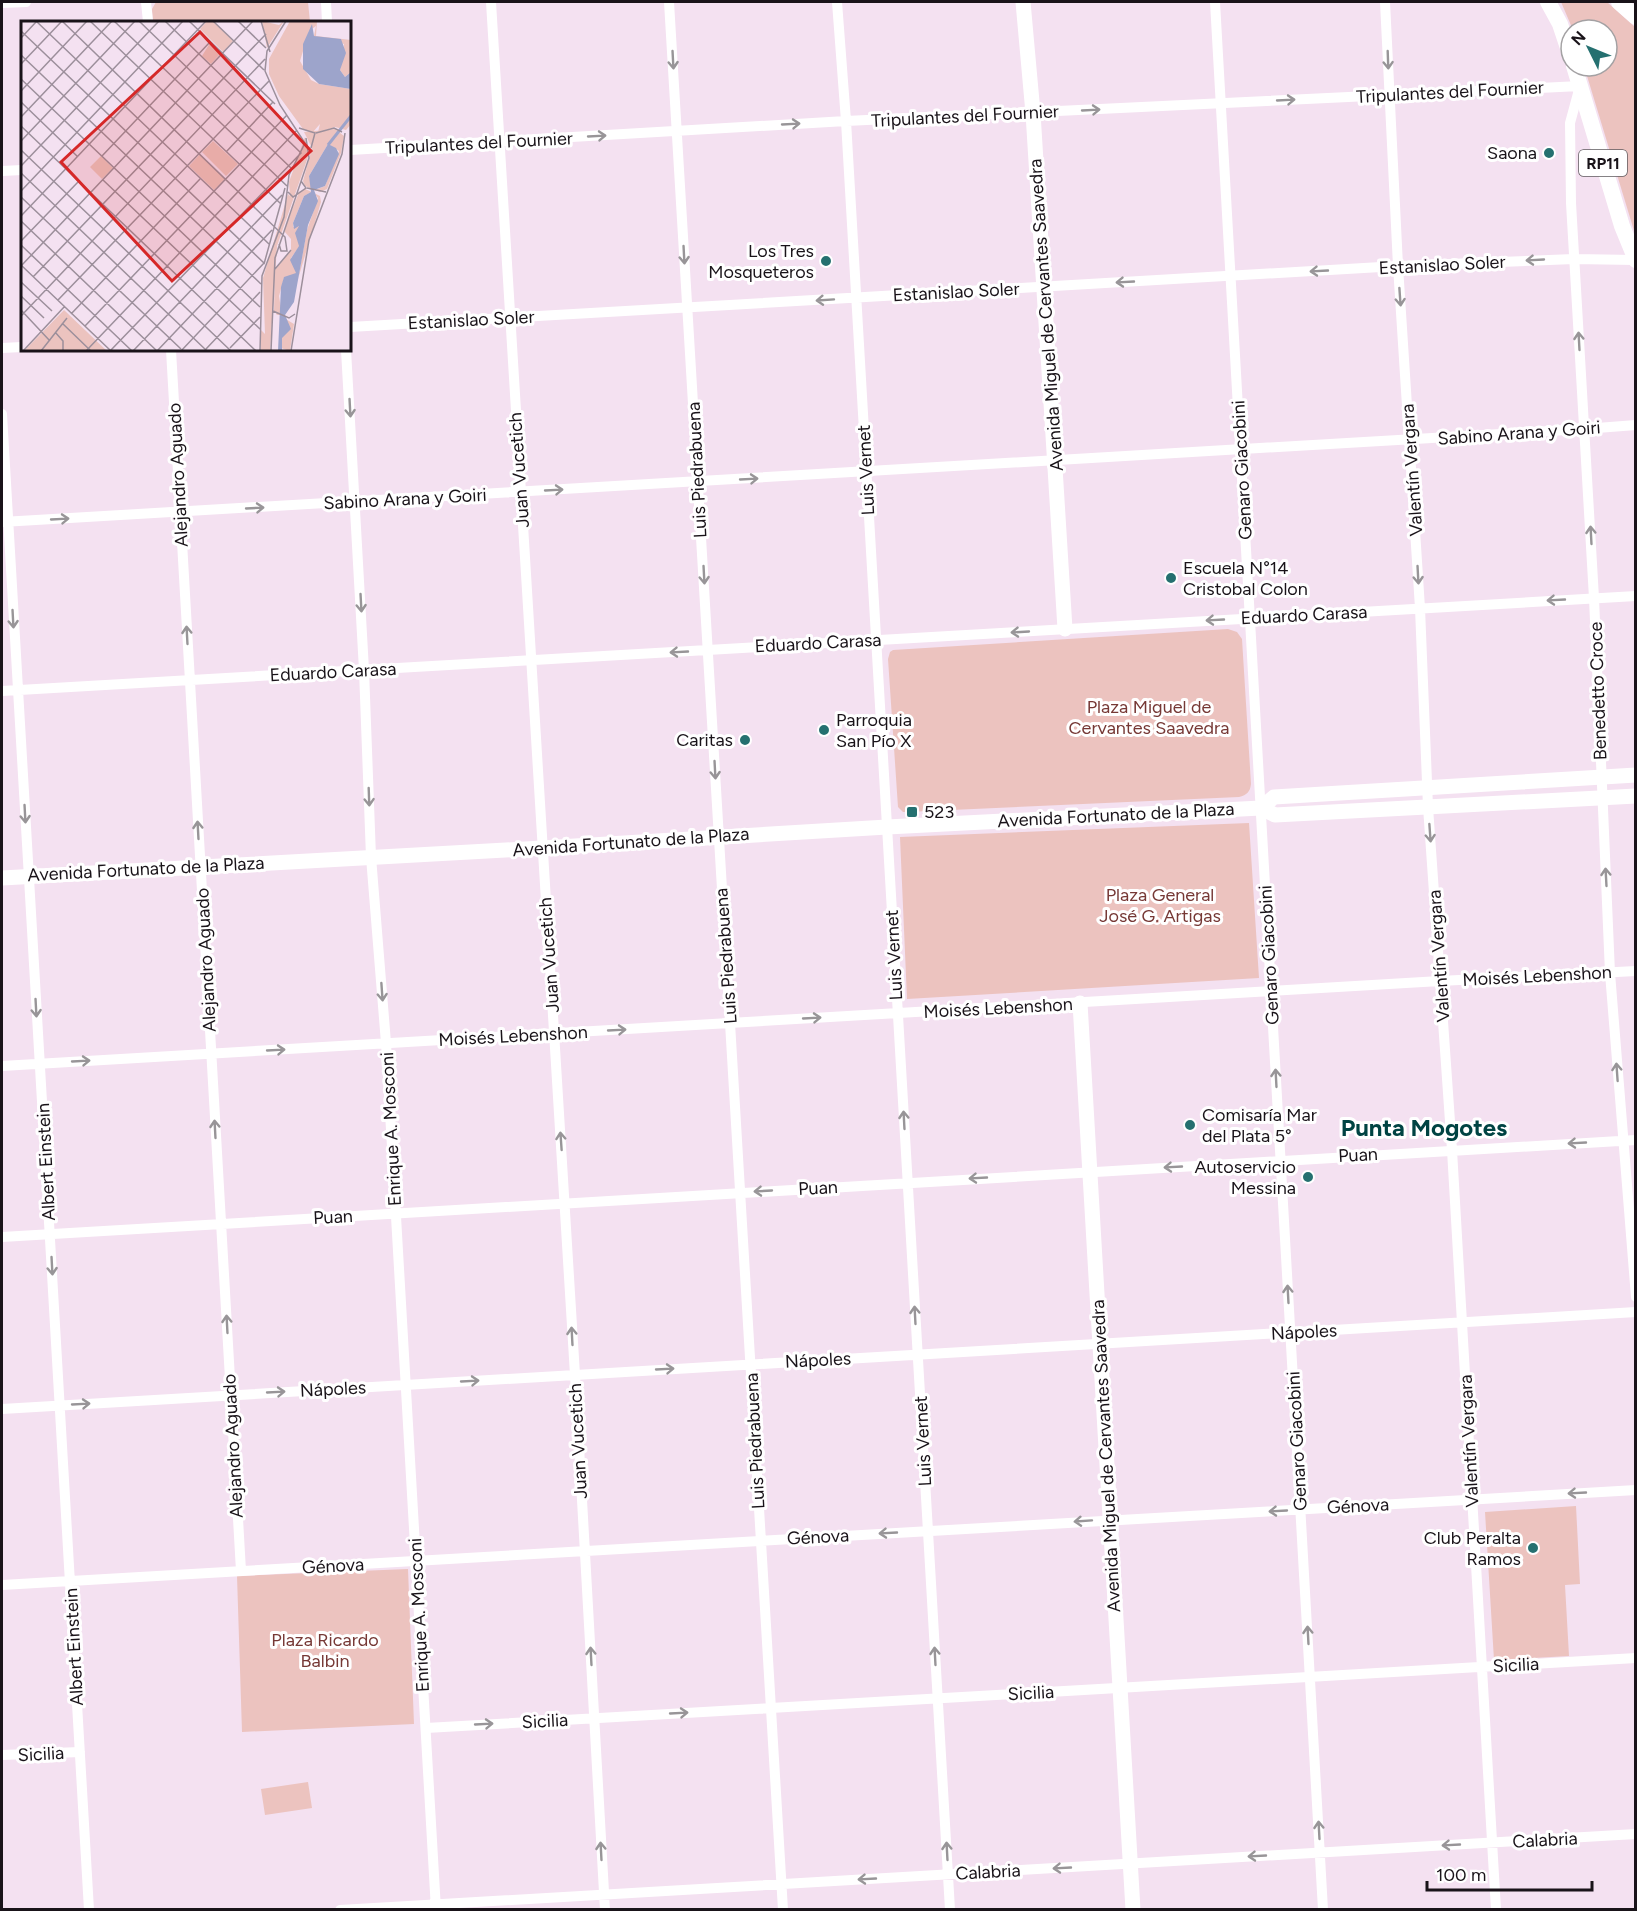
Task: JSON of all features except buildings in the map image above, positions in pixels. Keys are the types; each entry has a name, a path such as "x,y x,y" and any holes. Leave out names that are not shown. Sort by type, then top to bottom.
{"main road":[{"name":"Avenida Miguel de Cervantes Saavedra","path":"1023,2 1033,113 1065,629"},
{"path":"1548,2 1559,22"},
{"path":"1619,2 1635,17"},
{"path":"1631,2 1635,9"},
{"name":"RP11","path":"1578,78 1622,226 1635,260"},
{"name":"Avenida Fortunato de la Plaza","path":"1261,808 1274,797 1635,775"},
{"name":"Avenida Fortunato de la Plaza","path":"2,878 887,826 1261,808 1275,815 1635,796"},
{"name":"Avenida Miguel de Cervantes Saavedra","path":"1080,1003 1133,1910"}],"street":[{"path":"2,3 26,2"},
{"path":"146,2 147,21"},
{"path":"326,2 327,21"},
{"name":"Juan Vucetich","path":"491,2 575,1375 605,1910"},
{"name":"Luis Piedrabuena","path":"669,2 783,1910"},
{"name":"Luis Vernet","path":"837,2 846,121 950,1910"},
{"name":"Genaro Giacobini","path":"1215,2 1323,1910"},
{"name":"Valentín Vergara","path":"1385,2 1398,266 1420,608 1428,807 1452,1150 1496,1910"},
{"name":"Tripulantes del Fournier","path":"351,150 846,121 1580,86"},
{"name":"Benedetto Croce","path":"1580,86 1570,123 1571,203 1594,598 1610,973 1635,1297"},
{"path":"2,171 21,170"},
{"name":"Estanislao Soler","path":"351,327 1398,266 1574,259 1635,260"},
{"path":"2,348 21,347"},
{"name":"Alejandro Aguado","path":"171,351 241,1571"},
{"name":"Enrique A. Mosconi","path":"346,351 364,670 371,857 386,1043 436,1907"},
{"name":"Albert Einstein","path":"2,414 5,522 18,690 90,1910"},
{"name":"Sabino Arana y Goiri","path":"5,522 1635,425"},
{"name":"Eduardo Carasa","path":"2,691 1635,596"},
{"name":"Moisés Lebenshon","path":"2,1066 1635,971"},
{"name":"Puan","path":"2,1237 1635,1140"},
{"name":"Nápoles","path":"2,1408 1635,1312"},
{"name":"Génova","path":"2,1585 1635,1490"},
{"name":"Sicilia","path":"426,1728 1635,1658"},
{"name":"Sicilia","path":"2,1755 80,1752"},
{"name":"Calabria","path":"340,1910 436,1907 604,1894 1635,1834"}],"green space":[{"path":"156,2 308,2 310,21 153,21 152,9"},
{"path":"1561,2 1607,2 1635,27 1635,234 1588,78 1619,78 1619,18 1568,18"},
{"name":"Plaza Miguel de Cervantes Saavedra","path":"1228,629 1237,632 1242,639 1251,784 1249,791 1244,795 907,812 903,812 898,807 888,659 893,650"},
{"name":"Plaza General José G. Artigas","path":"1249,823 1259,978 907,999 900,837"},
{"name":"Club Peralta Ramos","path":"1576,1506 1580,1584 1565,1585 1569,1656 1494,1660 1485,1512"},
{"name":"Plaza Ricardo Balbin","path":"408,1569 414,1724 242,1732 237,1576"},
{"path":"308,1782 312,1808 265,1815 261,1789"}],"place":[{"name":"Saona","path":"1549,153"},
{"name":"Los Tres Mosqueteros","path":"826,261"},
{"name":"Escuela N°14 Cristobal Colon","path":"1171,578"},
{"name":"Parroquia San Pío X","path":"824,730"},
{"name":"Caritas","path":"745,740"},
{"name":"523","path":"912,812"},
{"name":"Comisaría Mar del Plata 5°","path":"1190,1125"},
{"name":"Autoservicio Messina","path":"1308,1177"},
{"name":"Club Peralta Ramos","path":"1533,1548"}],"district":[{"name":"Punta Mogotes","path":"1424,1127"}]}
